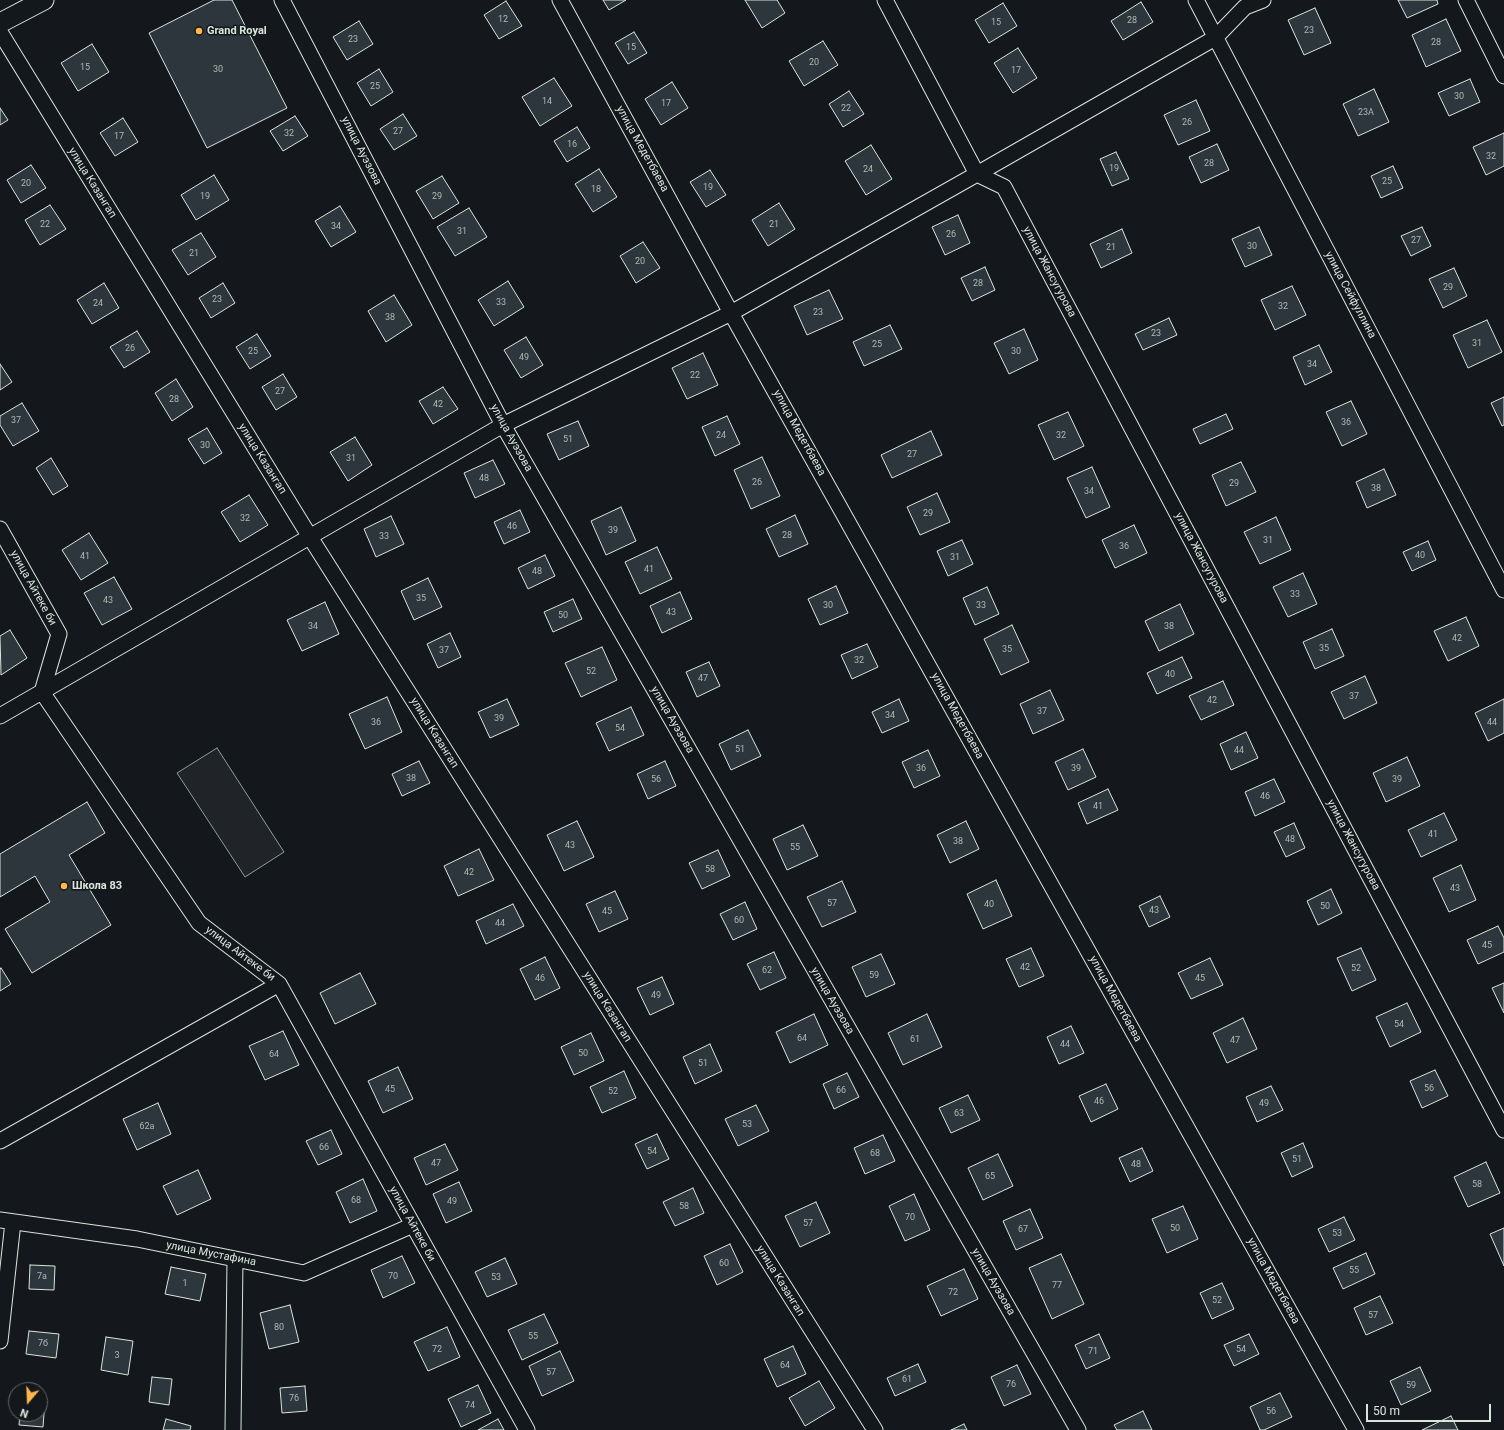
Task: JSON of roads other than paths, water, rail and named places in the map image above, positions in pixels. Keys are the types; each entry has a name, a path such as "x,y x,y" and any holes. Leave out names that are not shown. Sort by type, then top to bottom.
{"street":[{"path":"0,23 44,0"},
{"name":"улица Ауэзова","path":"282,0 503,426 1078,1430"},
{"name":"улица Медетбаева","path":"560,0 731,313 1356,1430"},
{"path":"885,0 977,174"},
{"name":"улица Сейфуллина","path":"1196,0 1504,590"},
{"path":"0,716 503,426 731,313 977,174 1215,38 1245,7 1263,0"},
{"path":"1466,0 1504,76"},
{"name":"улица Казангап","path":"0,32 310,537 875,1430"},
{"name":"улица Жансугурова","path":"977,174 1004,187 1504,1130"},
{"name":"улица Айтеке би","path":"0,529 60,634 42,692 199,923 279,984 527,1430"},
{"path":"0,1141 279,984"},
{"path":"0,1340 7,1221"},
{"name":"улица Мустафина","path":"7,1221 137,1239 304,1273 413,1225"},
{"path":"233,1430 235,1259"}],"place":[{"name":"Grand Royal","path":"199,31"},
{"name":"Школа 83","path":"64,886"}]}
